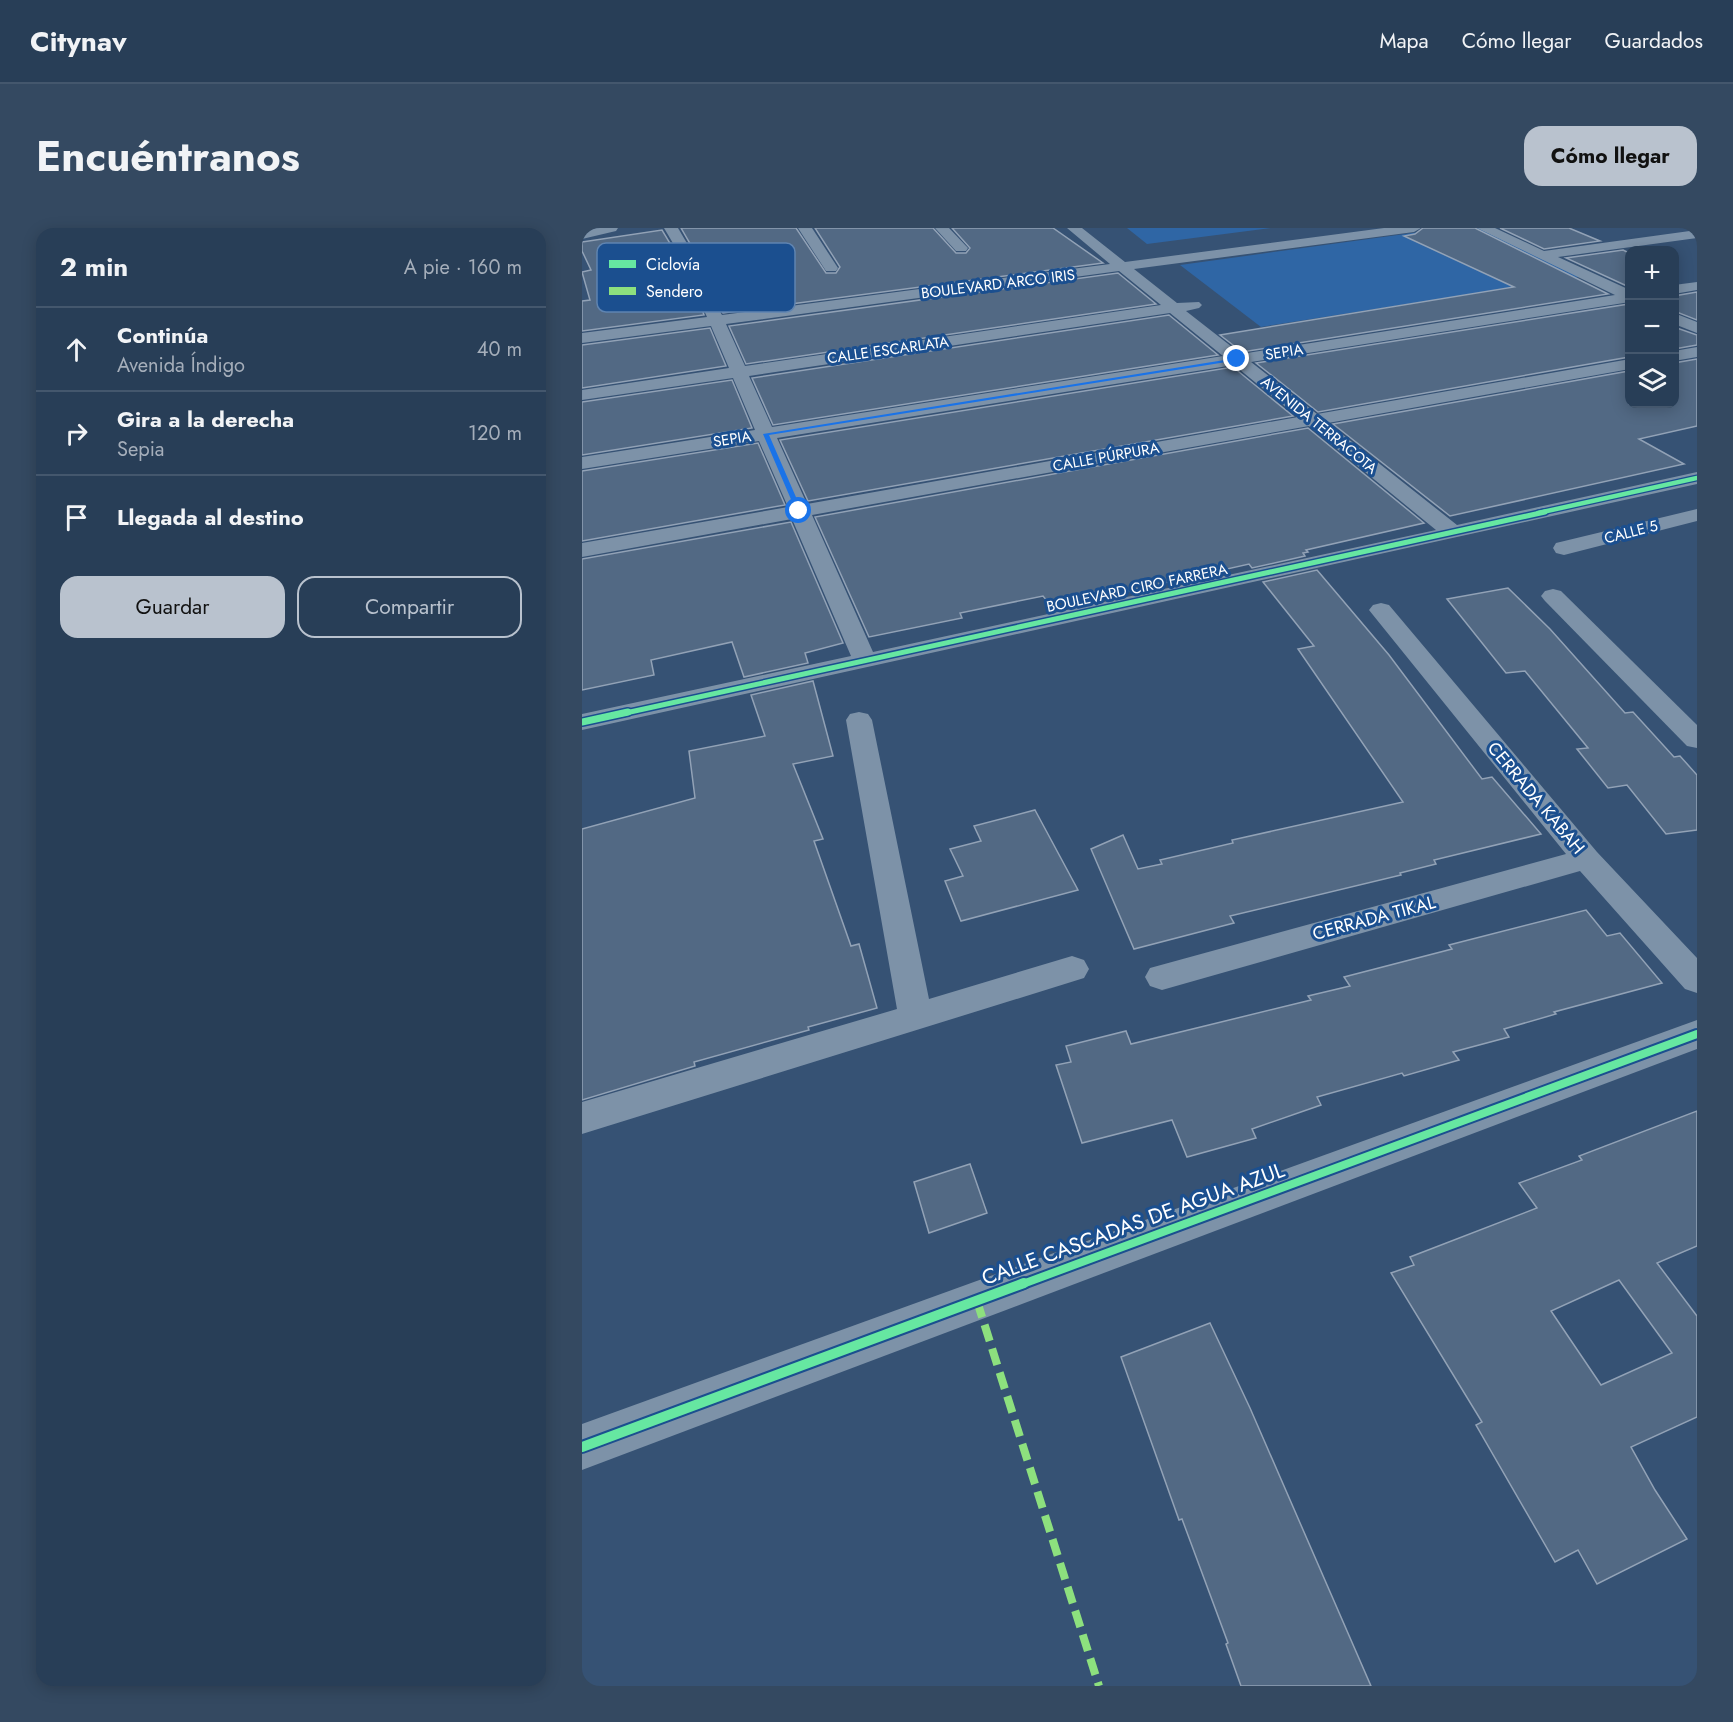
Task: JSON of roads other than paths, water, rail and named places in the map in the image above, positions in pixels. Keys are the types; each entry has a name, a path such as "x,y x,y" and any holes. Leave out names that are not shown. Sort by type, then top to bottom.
{"street":[{"path":"582,235 611,228"},
{"path":"671,228 680,243"},
{"path":"805,228 831,268"},
{"path":"942,228 962,248"},
{"name":"AVENIDA TERRACOTA","path":"1074,228 1194,305 1354,431"},
{"name":"AVENIDA TERRACOTA","path":"1095,228 1173,308 1313,420 1455,522"},
{"name":"BOULEVARD ARCO IRIS","path":"1126,261 1338,228"},
{"name":"BOULEVARD ARCO IRIS","path":"795,304 1126,261 1414,228"},
{"path":"1484,228 1625,295"},
{"path":"1542,255 1697,234"},
{"path":"1679,289 1697,286"},
{"name":"SEPIA","path":"582,463 1625,298"},
{"name":"CALLE ESCARLATA","path":"582,395 1194,305"},
{"name":"BOULEVARD ARCO IRIS","path":"582,338 730,312"},
{"path":"714,314 865,661"},
{"name":"BOULEVARD ARCO IRIS","path":"582,324 714,314"},
{"path":"1679,320 1697,328"},
{"path":"1679,355 1697,352"},
{"name":"CALLE PÚRPURA","path":"582,550 1625,365"},
{"name":"BOULEVARD CIRO FARRERA","path":"582,722 865,661 1455,522 1477,527 1697,478"},
{"name":"CALLE 5","path":"1564,548 1697,515"},
{"path":"1553,596 1697,740"},
{"name":"CERRADA KABAH","path":"1381,610 1586,859 1697,980"},
{"path":"859,720 916,1018"},
{"name":"CERRADA TIKAL","path":"1162,977 1586,859"},
{"path":"582,1118 1072,969"},
{"name":"CALLE CASCADAS DE AGUA AZUL","path":"582,1448 1697,1034"}]}
